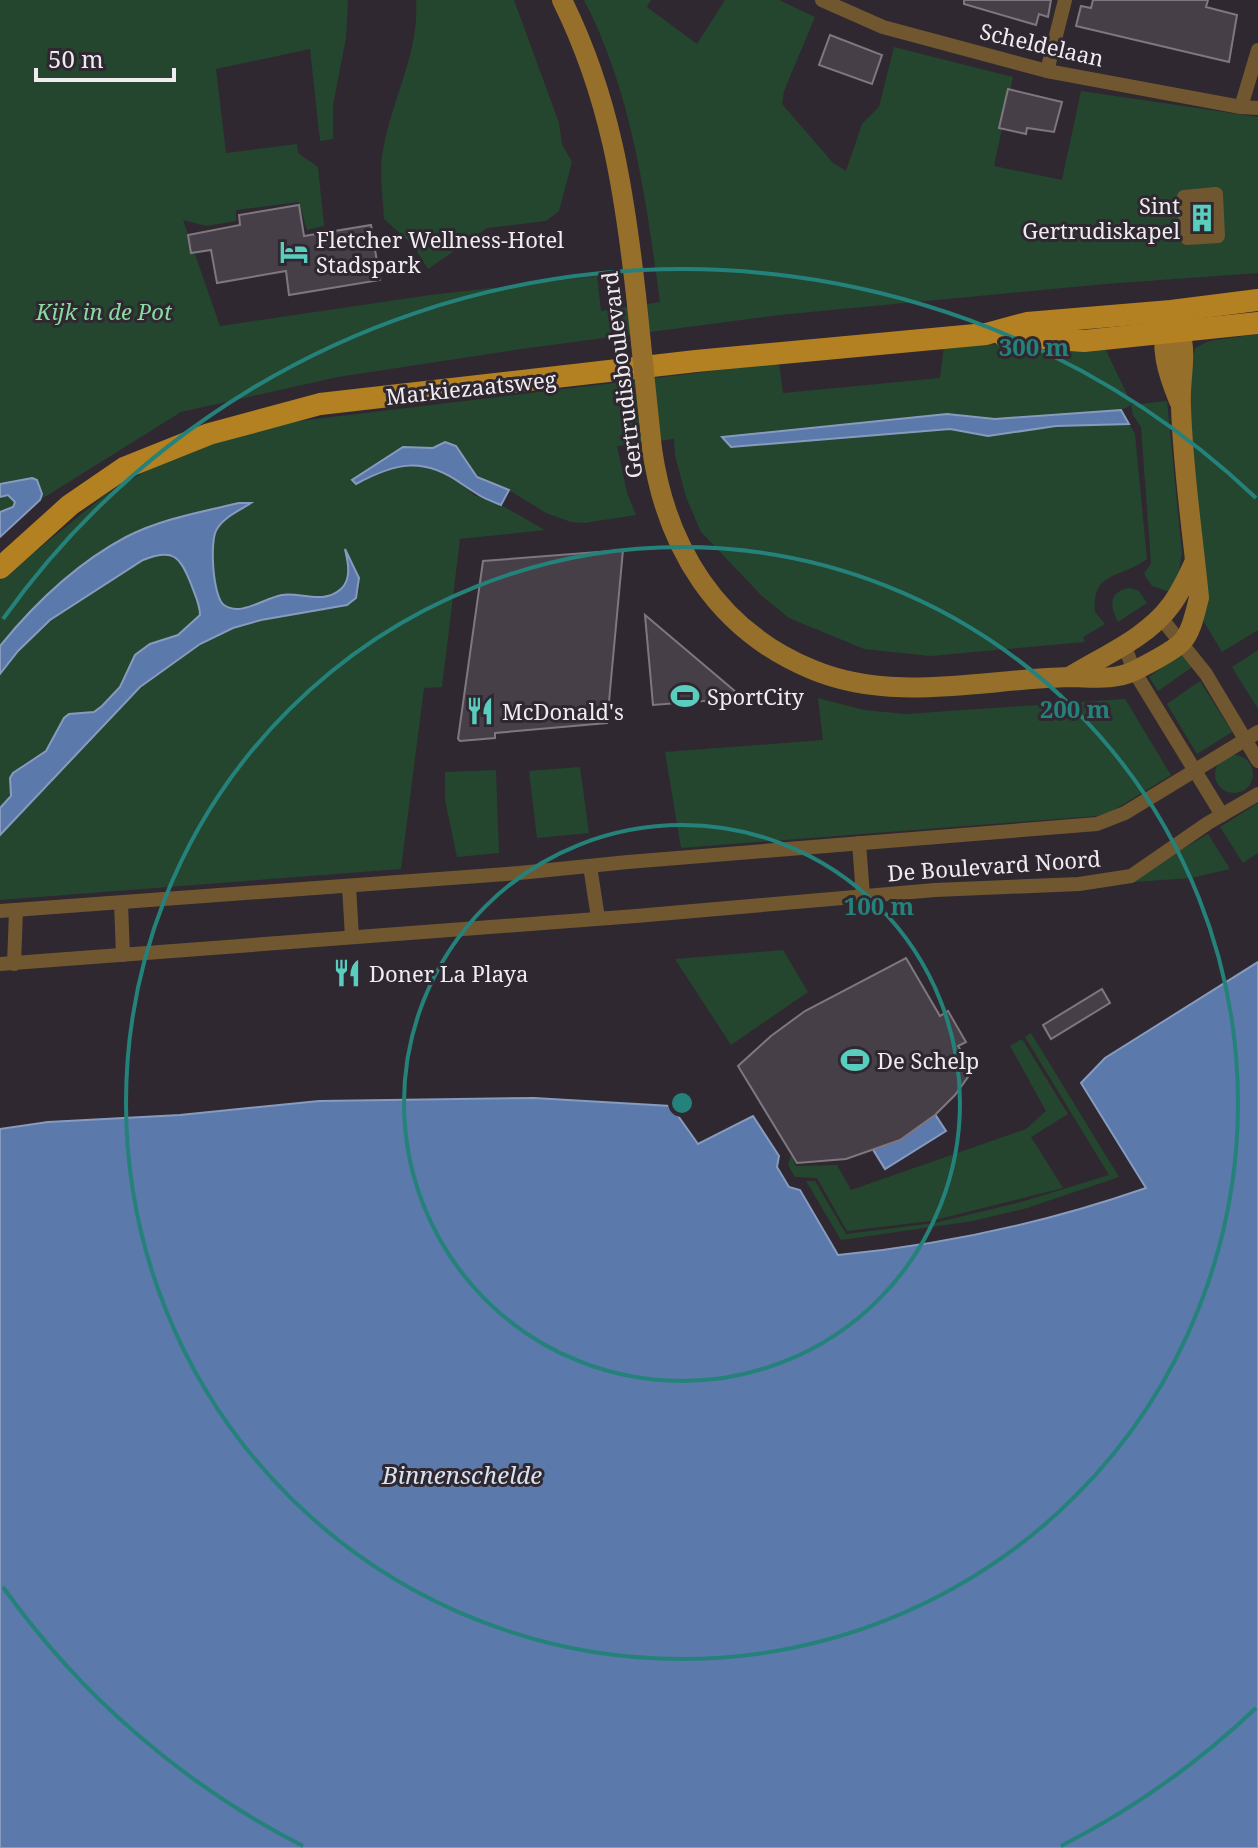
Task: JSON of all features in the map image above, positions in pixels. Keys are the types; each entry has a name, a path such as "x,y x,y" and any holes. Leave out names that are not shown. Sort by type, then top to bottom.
{"main road":[{"name":"Markiezaatsweg","path":"986,334 1027,323 1258,300"},
{"name":"Markiezaatsweg","path":"0,568 70,505 124,468 209,434 320,404 696,361 986,334 1084,341 1258,323"}],"street":[{"name":"Gertrudisboulevard","path":"562,0 603,99 626,209 652,449 662,501 683,555 702,584 735,620 770,648 811,670 853,683 905,689 1069,677 1118,677 1134,671 1182,642"},
{"name":"Scheldelaan","path":"822,0 883,27 1047,71 1258,108"},
{"path":"1047,71 1065,0"},
{"path":"1241,107 1258,50"},
{"path":"1171,311 1173,333 1168,374 1180,405 1199,598 1182,642"},
{"name":"Gertrudisboulevard","path":"1069,677 1161,618 1195,561"},
{"path":"1161,618 1252,736 1258,761"},
{"path":"1124,644 1134,671 1194,770 1215,819"},
{"name":"De Boulevard Noord","path":"0,911 349,886 1097,824 1125,813 1252,736"},
{"name":"De Boulevard Noord","path":"16,911 7,964 863,896 1079,884 1131,876 1258,794"},
{"name":"De Boulevard Noord","path":"859,843 863,896"},
{"path":"590,866 598,918"},
{"path":"349,886 352,937"},
{"path":"121,903 123,955"}],"green space":[{"name":"Kijk in de Pot","path":"0,0 348,0 346,38 333,105 333,139 320,141 310,49 216,69 226,153 297,144 298,153 318,167 324,226 307,230 299,202 236,210 236,221 206,226 183,220 220,326 430,295 597,276 601,311 660,302 635,147 614,72 584,0 651,0 647,7 697,44 725,0 779,0 815,17 784,91 782,104 833,163 846,171 862,124 879,107 894,47 1013,77 994,166 1062,180 1081,91 1258,117 1258,273 1105,284 779,315 338,377 181,412 40,500 42,494 37,482 13,507 0,512"},
{"path":"416,0 514,0 559,123 562,144 572,162 559,211 546,221 487,228 428,269 413,245 384,219 381,182 388,127 414,37"},
{"path":"1258,334 1258,630 1222,652 1201,617 1202,542 1189,406 1190,369 1195,348 1209,341"},
{"path":"944,345 1104,346 1132,405 1167,401 1182,553 1179,571 1170,592 1152,586 1144,574 1151,563 1141,427 1131,405 1121,410 995,419 947,414 723,438 732,447 951,429 984,436 1056,426 1129,424 1135,434 1147,559 1103,582 1095,598 1095,612 1105,624 1083,637 1085,642 930,656 864,649 789,618 762,596 701,532 686,497 674,439 617,446 627,493 636,515 584,523 546,513 504,487 477,477 465,458 445,442 433,448 403,447 353,480 393,466 411,465 440,471 463,484 474,495 501,505 545,530 460,539 442,687 424,688 401,869 0,900 0,835 78,749 135,693 196,647 229,630 280,615 344,607 358,593 357,571 346,552 347,579 339,592 318,597 284,595 247,608 225,607 216,593 214,535 223,522 249,504 239,503 186,515 127,537 20,622 0,646 0,580 105,495 167,459 216,439 282,423 779,363 783,393 940,378"},
{"path":"159,553 172,556 183,564 194,589 200,615 178,635 150,644 135,655 120,687 102,707 94,712 69,714 64,718 45,751 22,765 11,796 0,808 0,674 18,651 50,620 143,560"},
{"path":"1130,588 1139,591 1147,603 1118,622 1113,600 1118,592"},
{"path":"1258,650 1258,709 1232,667"},
{"path":"1183,652 1192,667 1158,691 1149,677"},
{"path":"1200,681 1232,732 1197,754 1167,704"},
{"path":"818,698 864,710 906,714 1125,699 1171,775 1109,813 1096,816 681,848 665,752 823,740"},
{"path":"1234,755 1248,760 1253,774 1248,788 1234,793 1220,788 1215,774 1220,760"},
{"path":"580,767 589,833 537,838 529,771"},
{"path":"496,770 499,853 457,857 445,800 445,772"},
{"path":"1258,803 1258,853 1243,863 1220,827"},
{"path":"1208,834 1230,869 1191,878 1105,884 1164,860"},
{"path":"783,950 808,992 731,1045 675,959"},
{"path":"1031,1033 1119,1177 1027,1208 973,1221 841,1240 806,1181 815,1181 846,1234 934,1223 1021,1202 1109,1175 1025,1037"},
{"path":"1022,1039 1068,1114 1031,1137 1063,1188 931,1221 847,1231 817,1178 795,1177 788,1165 791,1155 796,1166 837,1165 851,1190 1026,1129 1046,1111 1010,1046"}],"water":[{"path":"1121,410 1129,424 1056,426 988,436 950,429 731,447 722,437 947,414 995,419"},
{"path":"445,442 456,446 477,477 509,490 501,505 480,496 448,475 422,466 396,467 356,484 352,480 403,447 433,448"},
{"path":"32,478 37,480 42,494 40,500 0,537 0,512 13,507 15,502 8,495 0,497 0,484"},
{"path":"239,503 251,503 224,521 215,535 215,581 224,605 238,609 282,595 319,597 334,594 347,580 345,549 359,578 356,598 347,605 233,628 200,644 140,687 0,835 0,808 11,796 10,778 13,773 46,751 69,714 94,712 102,706 120,687 135,655 150,644 178,635 200,615 199,607 179,561 168,555 153,556 50,620 18,651 0,674 0,646 58,585 108,547 153,525"},
{"name":"Binnenschelde","path":"1258,962 1258,1848 0,1848 0,1129 48,1122 180,1115 319,1101 534,1098 671,1106 698,1144 753,1116 779,1156 777,1167 789,1187 800,1190 838,1255 878,1251 994,1231 1070,1212 1146,1188 1081,1083 1105,1058"},
{"path":"931,1108 946,1131 885,1169 869,1143"}],"building":[{"path":"964,0 1051,0 1048,17 1039,14 1036,25 964,4"},
{"path":"1093,0 1208,0 1206,7 1237,15 1229,62 1076,26 1081,6 1091,8"},
{"path":"830,35 882,55 872,84 819,65"},
{"path":"1008,89 1062,102 1054,132 1027,128 1026,134 999,128"},
{"name":"Fletcher Wellness-Hotel Stadspark","path":"299,205 304,236 371,225 380,280 289,295 286,271 217,283 211,250 191,253 188,235 240,225 239,215"},
{"path":"623,550 607,723 495,733 495,738 460,741 483,561"},
{"path":"645,615 743,698 653,705"},
{"name":"De Schelp","path":"906,958 940,1016 948,1011 966,1042 958,1046 973,1070 935,1115 900,1140 846,1159 797,1163 738,1066 805,1011"},
{"path":"1102,989 1110,1003 1051,1039 1043,1025"}],"place":[{"name":"Sint Gertrudiskapel","path":"1202,218"},
{"name":"Fletcher Wellness-Hotel Stadspark","path":"294,252"},
{"name":"SportCity","path":"685,696"},
{"name":"McDonald's","path":"480,711"},
{"name":"Doner La Playa","path":"347,973"},
{"name":"De Schelp","path":"855,1060"}]}
